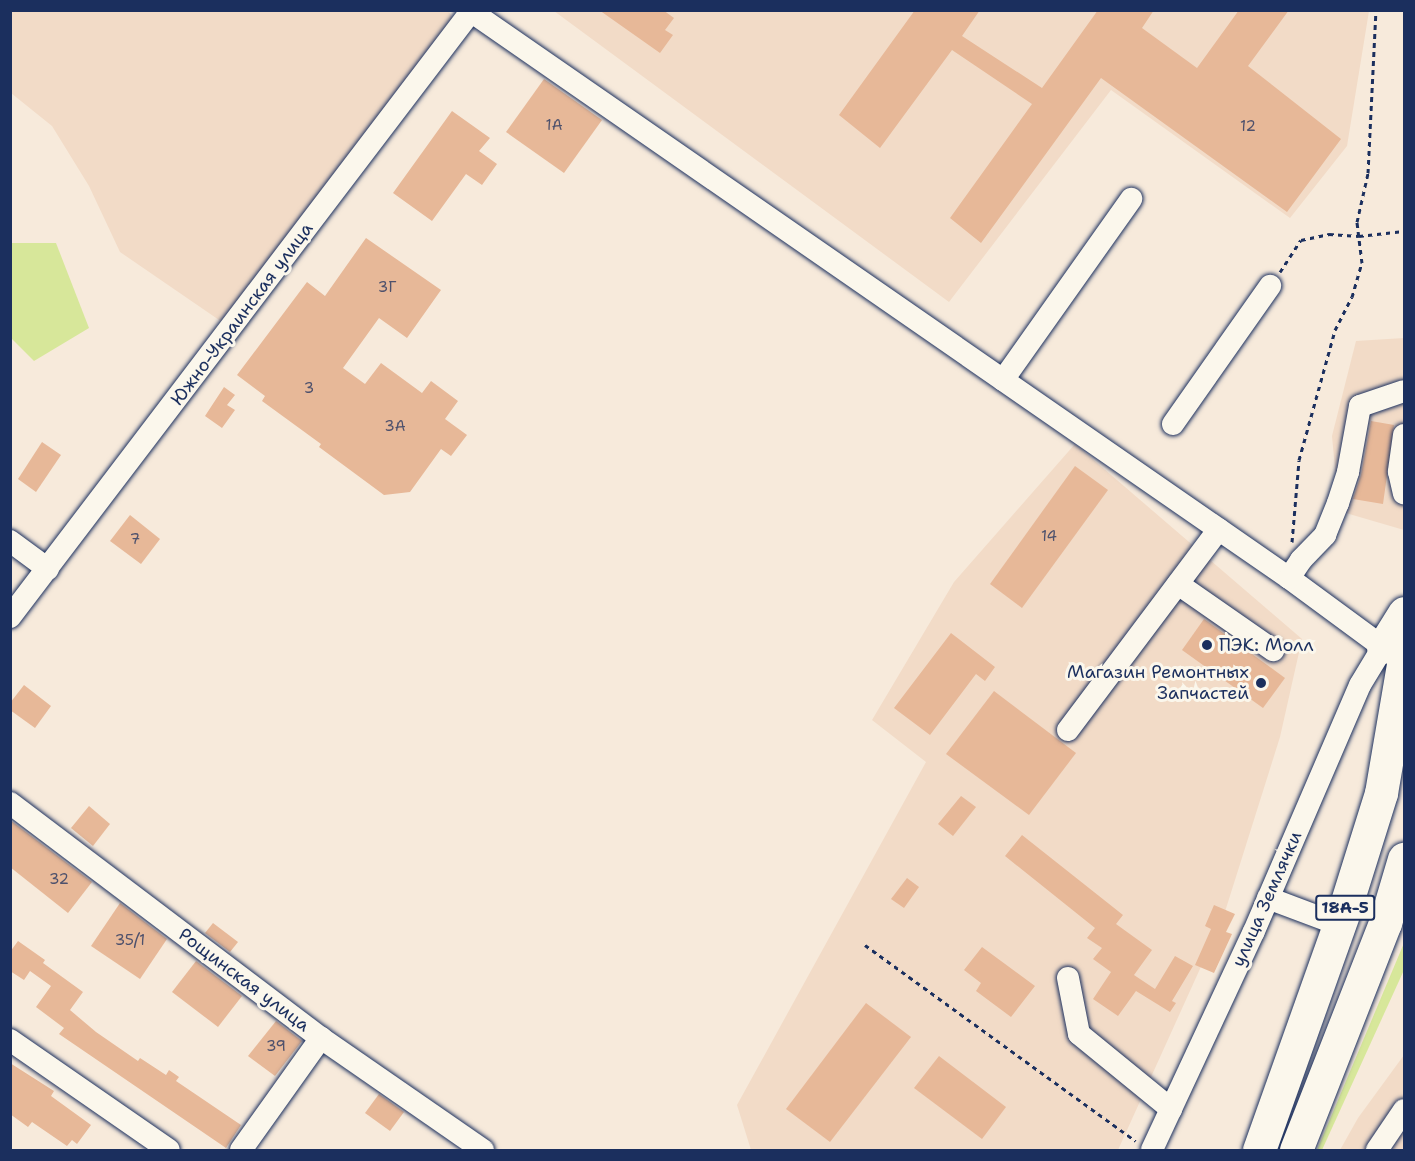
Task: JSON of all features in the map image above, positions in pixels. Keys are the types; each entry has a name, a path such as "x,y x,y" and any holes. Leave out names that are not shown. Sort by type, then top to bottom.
{"highway":[{"path":"1394,653 1404,614"},
{"name":"18А-5","path":"1260,1150 1340,924 1380,793 1394,653"},
{"name":"18А-5","path":"1296,1150 1395,915 1404,859"}],"street":[{"path":"470,11 1394,653"},
{"name":"Южно-Украинская улица","path":"10,617 470,11"},
{"path":"1003,380 1131,199"},
{"path":"1173,424 1270,286"},
{"path":"1289,578 1301,560 1325,535 1348,472 1360,406 1404,391"},
{"path":"1404,435 1399,471 1404,493"},
{"path":"1068,730 1219,530"},
{"path":"10,541 48,569"},
{"path":"1178,584 1273,651"},
{"name":"улица Землячки","path":"1146,1147 1172,1109 1268,898 1360,685 1394,653"},
{"name":"Рощинская улица","path":"10,803 321,1038 483,1150"},
{"path":"1268,898 1340,924"},
{"path":"1068,978 1079,1034 1172,1109"},
{"path":"241,1150 321,1038"},
{"path":"10,1040 169,1150"},
{"path":"1377,1150 1404,1110"}],"path":[{"path":"1292,543 1299,460 1335,330 1352,297 1362,263 1357,222 1368,173 1376,10"},
{"path":"1270,286 1301,240 1329,234 1359,236 1404,231"},
{"path":"865,945 1146,1147"}],"shaded area":[{"path":"448,10 453,18 222,322 120,252 89,186 52,126 11,93 10,11"},
{"path":"554,11 1369,11 1347,146 1290,218 1111,90 949,302"},
{"path":"1404,338 1404,530 1339,511 1332,436 1356,341"},
{"path":"1075,444 1302,639 1280,737 1223,918 1118,1150 751,1150 737,1105 926,762 872,720 954,582"},
{"path":"1404,1055 1404,1150 1340,1150 1358,1118"}],"green space":[{"path":"11,243 56,243 89,328 34,361 11,338"},
{"path":"1404,943 1404,970 1322,1150 1317,1150"}],"building":[{"path":"599,10 663,10 674,18 665,30 673,35 660,53"},
{"path":"915,10 980,10 962,36 1042,88 1098,10 1154,10 1142,28 1197,68 1239,10 1289,10 1248,66 1341,139 1287,212 1101,78 981,243 950,218 1032,104 952,50 880,148 839,115"},
{"path":"544,79 602,120 564,173 506,132"},
{"path":"452,111 490,138 479,151 497,164 482,185 466,174 432,221 393,193"},
{"path":"366,238 441,290 407,338 379,318 343,368 365,384 381,363 422,393 431,381 458,401 445,419 467,435 451,456 441,449 410,492 384,495 319,447 321,444 262,401 265,396 237,375 307,282 325,296"},
{"path":"224,387 235,395 227,405 235,410 222,428 205,416"},
{"path":"1371,421 1394,425 1383,504 1353,499 1361,475"},
{"path":"42,442 61,455 36,492 18,479"},
{"path":"1075,466 1108,490 1022,608 990,584"},
{"path":"130,515 160,539 141,564 110,541"},
{"path":"1204,619 1285,678 1263,708 1182,650"},
{"path":"951,633 995,667 985,681 976,674 930,735 894,708"},
{"path":"24,685 51,706 35,728 10,710 10,703"},
{"path":"994,691 1076,753 1029,815 946,754"},
{"path":"961,796 976,807 953,836 938,824"},
{"path":"89,806 110,824 93,846 71,828"},
{"path":"10,820 92,882 68,913 10,867"},
{"path":"1022,835 1123,915 1116,924 1152,950 1134,975 1155,989 1175,956 1193,966 1172,1001 1176,1003 1170,1012 1136,991 1118,1016 1093,999 1111,972 1093,959 1102,948 1087,938 1095,928 1005,856"},
{"path":"907,878 919,887 904,908 891,899"},
{"path":"120,903 167,939 140,979 91,946"},
{"path":"1214,905 1235,914 1226,932 1232,934 1214,973 1195,965 1211,929 1205,926"},
{"path":"213,923 238,942 230,952 205,933"},
{"path":"18,941 45,960 43,963 83,992 70,1010 96,1032 138,1061 140,1058 166,1075 169,1070 179,1077 176,1081 241,1125 226,1148 59,1034 64,1028 36,1007 51,986 30,971 24,980 10,971 10,952"},
{"path":"982,947 1035,986 1011,1017 976,991 981,983 964,970"},
{"path":"196,961 242,996 218,1027 172,992"},
{"path":"866,1003 911,1037 830,1142 786,1109"},
{"path":"276,1021 302,1041 275,1076 248,1056"},
{"path":"939,1056 1006,1107 982,1139 914,1088"},
{"path":"10,1063 54,1091 51,1096 91,1125 77,1144 72,1140 67,1146 32,1122 28,1127 10,1114"},
{"path":"379,1094 404,1112 390,1131 365,1113"}],"place":[{"name":"ПЭК: Молл","path":"1207,645"},
{"name":"Магазин Ремонтных Запчастей","path":"1261,683"}]}
